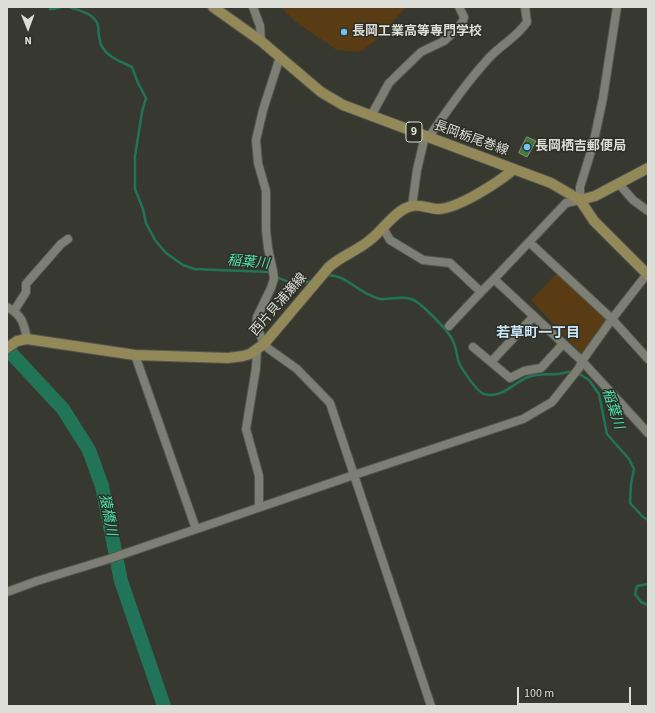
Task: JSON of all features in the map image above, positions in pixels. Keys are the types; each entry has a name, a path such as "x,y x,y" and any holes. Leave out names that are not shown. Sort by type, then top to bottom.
{"main road":[{"name":"長岡栃尾巻線","path":"213,7 261,41 320,92 331,99 371,116 551,183 580,200"},
{"path":"580,200 595,196 648,168"},
{"path":"412,206 439,209 457,205 505,178 514,169"},
{"name":"9","path":"580,200 594,221 648,274"},
{"name":"西片貝浦瀬線","path":"27,339 135,355 228,358 243,356 260,347 328,267 335,261 369,241 398,213 412,206"},
{"path":"7,348 17,341 27,339"}],"street":[{"path":"253,7 260,26 261,41"},
{"path":"371,116 393,79 421,52 444,41 458,28 464,17 459,7"},
{"path":"412,206 417,170 425,136 431,134 462,90 489,58 522,29 527,22 525,7"},
{"path":"449,326 566,203 580,200 580,187 593,145 603,98 617,7"},
{"path":"259,507 259,476 246,429 260,347 257,321 271,288 274,279 274,271 268,248 266,230 266,190 258,163 256,140 263,110 280,57"},
{"path":"619,184 633,200 648,211"},
{"path":"383,228 390,240 423,260 450,263 482,292"},
{"path":"27,339 23,321 10,309 26,292 26,284 68,239"},
{"path":"529,242 612,319 648,359"},
{"path":"7,592 522,419 552,402 612,319 648,274"},
{"path":"494,279 563,344 580,364 648,433"},
{"path":"491,362 534,316"},
{"path":"473,347 510,378 524,371 541,368 563,344"},
{"path":"260,347 273,352 297,369 330,403 431,706"},
{"path":"135,355 196,529"}],"shaded area":[{"name":"長岡工業高等専門学校","path":"281,7 406,7 375,41 360,52 337,50 297,23"},
{"path":"557,273 607,320 585,351 580,352 531,300"}],"building":[{"path":"527,137 536,141 527,157 519,153"}],"waterway":[{"name":"稲葉川","path":"50,7 50,9 61,7"},
{"name":"稲葉川","path":"70,7 91,16 97,22 101,45 112,57 132,67 146,98 142,112 135,156 135,189 143,209 146,223 155,240 166,253 183,265 194,269 268,272 271,274"},
{"name":"稲葉川","path":"326,276 332,275 343,279 365,293 378,299 408,298 421,305 451,337 462,368 473,384 484,394 490,395 502,392 532,376 573,372"},
{"name":"稲葉川","path":"275,276 293,283 312,281"},
{"name":"猿橋川","path":"7,347 63,409 89,450 102,486 121,581 164,706"},
{"name":"稲葉川","path":"578,373 589,380 599,394 607,434 629,459 634,469 631,484 630,503 643,517 648,520"},
{"name":"稲葉川","path":"648,584 637,586 635,594 641,602 648,605"}],"place":[{"name":"長岡工業高等専門学校","path":"344,32"},
{"name":"長岡栖吉郵便局","path":"527,147"}],"district":[{"name":"若草町一丁目","path":"538,334"}]}
